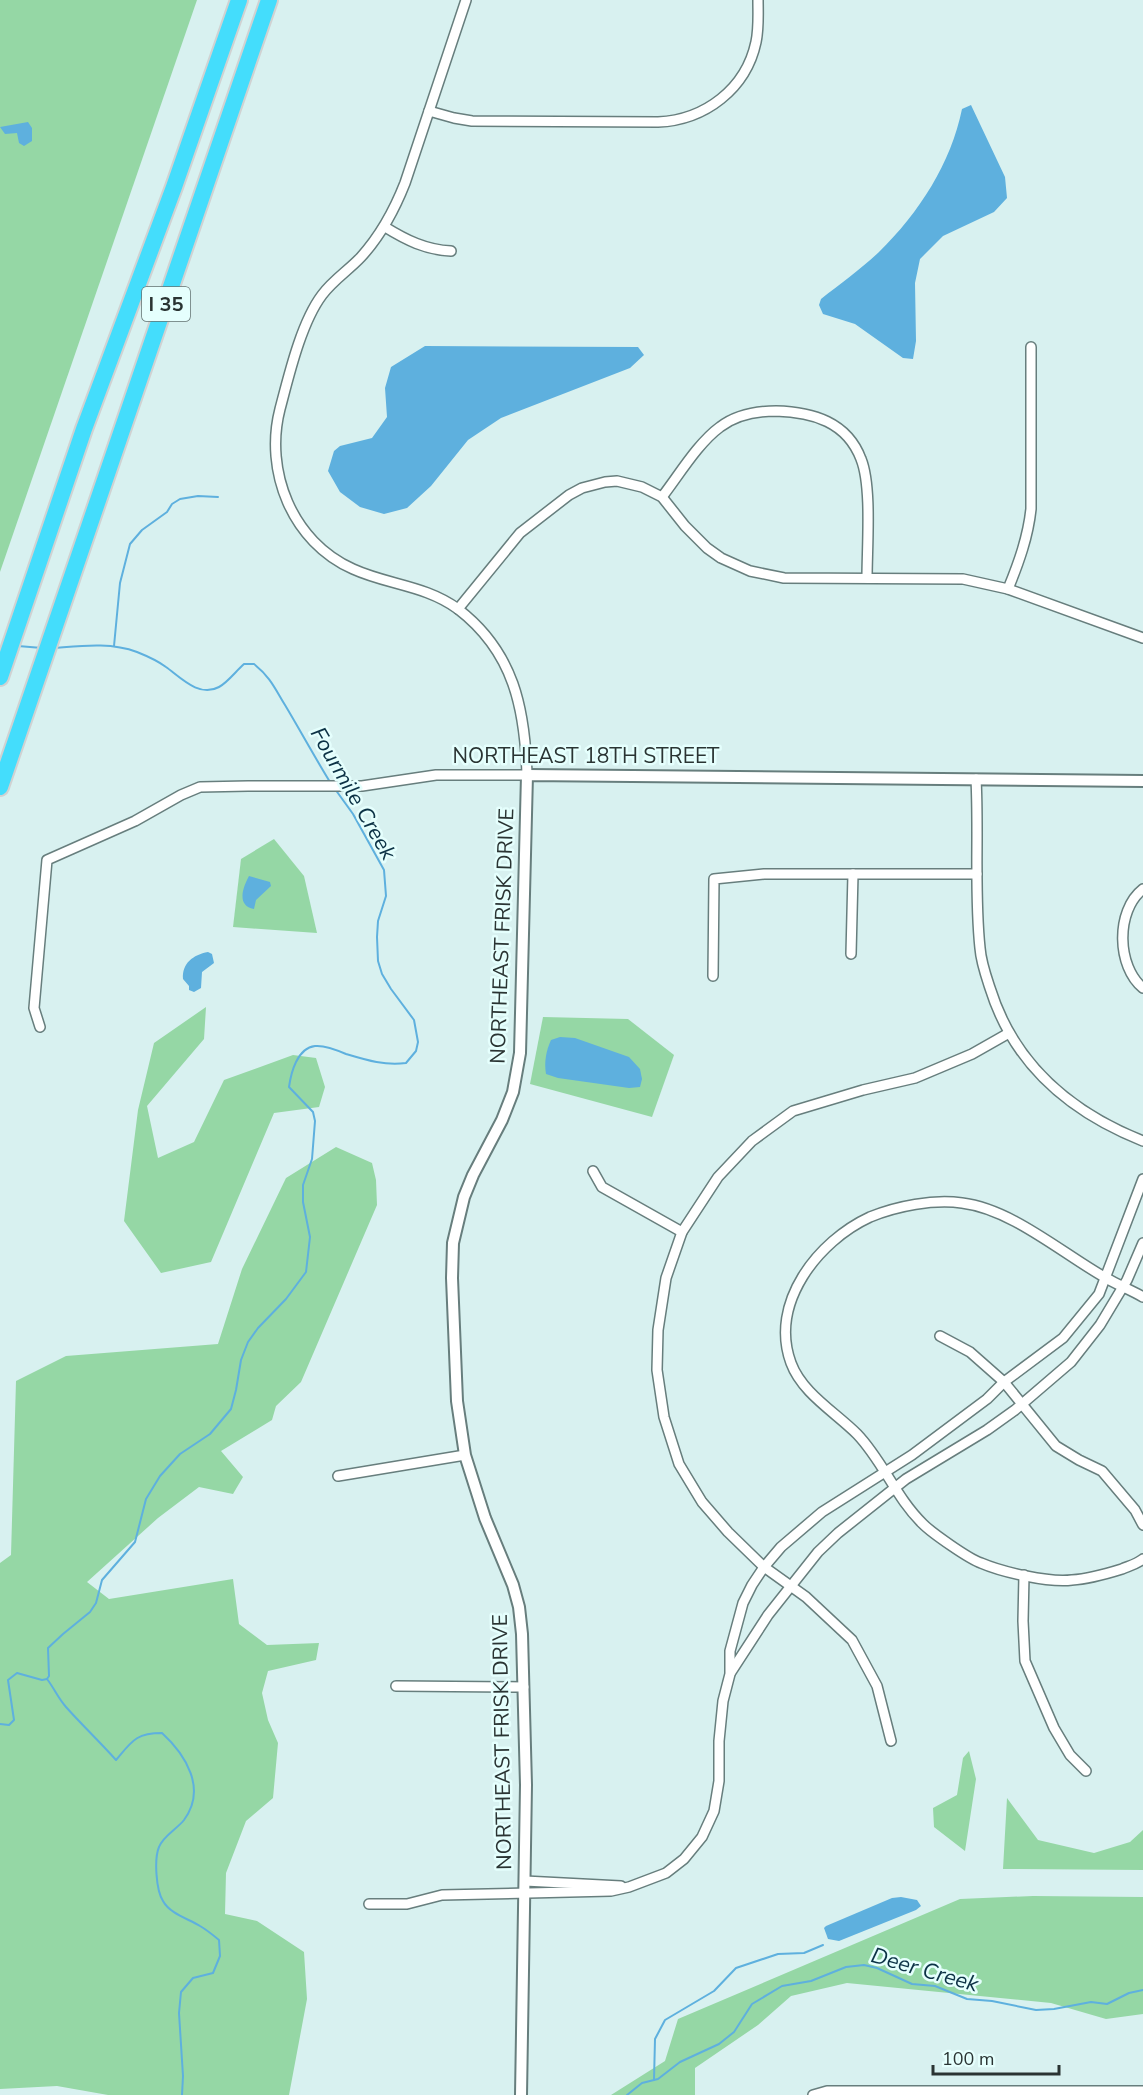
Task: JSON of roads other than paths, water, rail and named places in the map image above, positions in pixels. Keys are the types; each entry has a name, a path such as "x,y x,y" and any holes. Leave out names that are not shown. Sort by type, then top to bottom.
{"highway":[{"name":"I 35","path":"0,677 84,429 174,187 239,0"},
{"name":"I 35","path":"0,787 269,0"}],"street":[{"name":"NORTHEAST FRISK DRIVE","path":"466,0 405,183 385,227 362,256 328,288 309,316 276,425 275,440 277,468 284,494 295,518 310,537 326,553 351,568 413,586 458,609 492,644 516,689 524,722 527,775 518,1073 502,1120 464,1197 453,1244 452,1278 457,1401 465,1455 485,1518 513,1585 519,1607 524,1687 525,1881 521,2095"},
{"path":"429,111 472,121 658,122 688,117 707,109 724,96 744,72 757,36 758,0"},
{"path":"385,227 416,244 436,250 451,251"},
{"path":"1008,589 1023,550 1029,529 1031,509 1031,347"},
{"path":"662,497 705,441 731,420 753,412 767,411 795,411 816,416 839,428 855,447 862,460 867,491 867,578"},
{"path":"458,609 520,533 569,495 594,484 617,481 642,487 662,497 694,536 714,553 735,565 768,576 963,579 1008,589 1143,637"},
{"name":"NORTHEAST 18TH STREET","path":"40,1027 34,1008 47,860 135,821 200,787 362,786 436,775 1143,781"},
{"path":"976,779 980,951 998,1013 1035,1071 1055,1090 1115,1130 1143,1141"},
{"path":"713,976 714,879 764,874 977,874"},
{"path":"851,954 853,874"},
{"path":"1143,890 1137,894 1127,915 1123,942 1126,963 1134,981 1143,988"},
{"path":"891,1741 877,1686 852,1640 791,1585 764,1567 728,1532 702,1502 679,1464 664,1417 657,1370 658,1330 666,1278 682,1232 718,1177 752,1141 793,1111 862,1090 915,1078 972,1054 1009,1033"},
{"path":"593,1171 602,1187 682,1232"},
{"path":"369,1904 407,1904 442,1895 594,1892 629,1887 666,1874 684,1859 702,1837 714,1811 719,1780 718,1741 723,1701 730,1674 730,1651 737,1622 752,1585 764,1567 781,1547 822,1512 885,1473 987,1399 1004,1382 1063,1338 1099,1294 1143,1179"},
{"path":"1143,1297 1105,1278 1029,1229 990,1210 962,1203 932,1203 900,1208 870,1217 826,1246 804,1274 789,1303 785,1334 791,1363 804,1386 858,1436 896,1487 906,1505 924,1525 979,1563 1024,1575 1070,1581 1103,1575 1143,1559"},
{"path":"730,1674 759,1627 818,1551 896,1487 987,1430 1071,1362 1100,1325 1123,1287 1143,1243"},
{"path":"940,1336 970,1352 1004,1382 1056,1446 1102,1471 1135,1510 1143,1525"},
{"path":"338,1476 465,1455"},
{"path":"1024,1575 1025,1661 1054,1728 1070,1755 1086,1772"},
{"path":"396,1686 524,1687"},
{"path":"525,1881 577,1882 629,1887"},
{"path":"813,2095 827,2091 1040,2094 1143,2091"}],"water":[{"path":"971,105 1005,177 1007,198 994,212 943,236 920,259 915,283 916,341 913,359 903,358 855,324 823,314 819,305 821,299 858,270 894,237 920,204 950,149 962,109"},
{"path":"28,122 32,128 32,141 24,146 19,143 17,133 5,134 0,127"},
{"path":"425,346 638,347 644,355 630,368 501,418 468,440 431,486 407,508 384,514 360,507 340,492 328,471 334,451 340,446 372,438 387,417 385,388 391,367"},
{"path":"249,876 270,882 271,886 256,900 254,909 248,907 243,900 243,890"},
{"path":"208,952 212,954 214,963 202,972 201,988 194,992 189,990 189,986 183,979 184,968 193,958"},
{"path":"560,1037 575,1038 629,1057 640,1069 642,1079 640,1087 629,1088 558,1078 546,1074 545,1061 549,1044 551,1040"},
{"path":"892,1898 917,1900 921,1906 839,1941 828,1939 824,1928 826,1926"}],"waterway":[{"path":"114,646 120,583 130,544 142,530 167,512 172,504 180,499 198,496 218,497"},
{"name":"Fourmile Creek","path":"18,646 42,648"},
{"name":"Fourmile Creek","path":"53,648 95,646 127,649 156,661 190,685 204,690 219,687 244,664 254,664 272,683 330,782"},
{"name":"Fourmile Creek","path":"182,2095 179,2013 181,1992 193,1978 213,1973 220,1956 219,1940 166,1906 157,1882 156,1866 159,1847 184,1820 191,1808 194,1796 191,1773 179,1752 162,1733 153,1733 135,1739 116,1760 66,1707 47,1679 49,1676 48,1648 90,1612 96,1603 102,1580 135,1542 146,1499 160,1476 180,1454 210,1434 231,1409 241,1360 248,1342 286,1299 306,1272 310,1237 303,1202 303,1185 312,1159 315,1121 313,1112 289,1087 293,1068 299,1056 309,1048 319,1046 368,1060 398,1064 406,1063 416,1051 418,1042 414,1020 391,989 382,974 378,961 378,921 386,896 384,870 353,814 335,789"},
{"path":"0,1724 9,1725 14,1720 8,1680 17,1673 42,1680 47,1679"},
{"path":"654,2080 655,2039 665,2020 714,1991 736,1968 778,1954 804,1953 823,1945"},
{"name":"Deer Creek","path":"627,2095 642,2083 658,2079 680,2062 719,2044 734,2032 752,2004 782,1986 811,1981 846,1967 864,1965 877,1968 912,1984 935,1986 967,1999 992,2001 1036,2010 1091,2002 1107,2004 1129,1993 1143,1990"}]}
